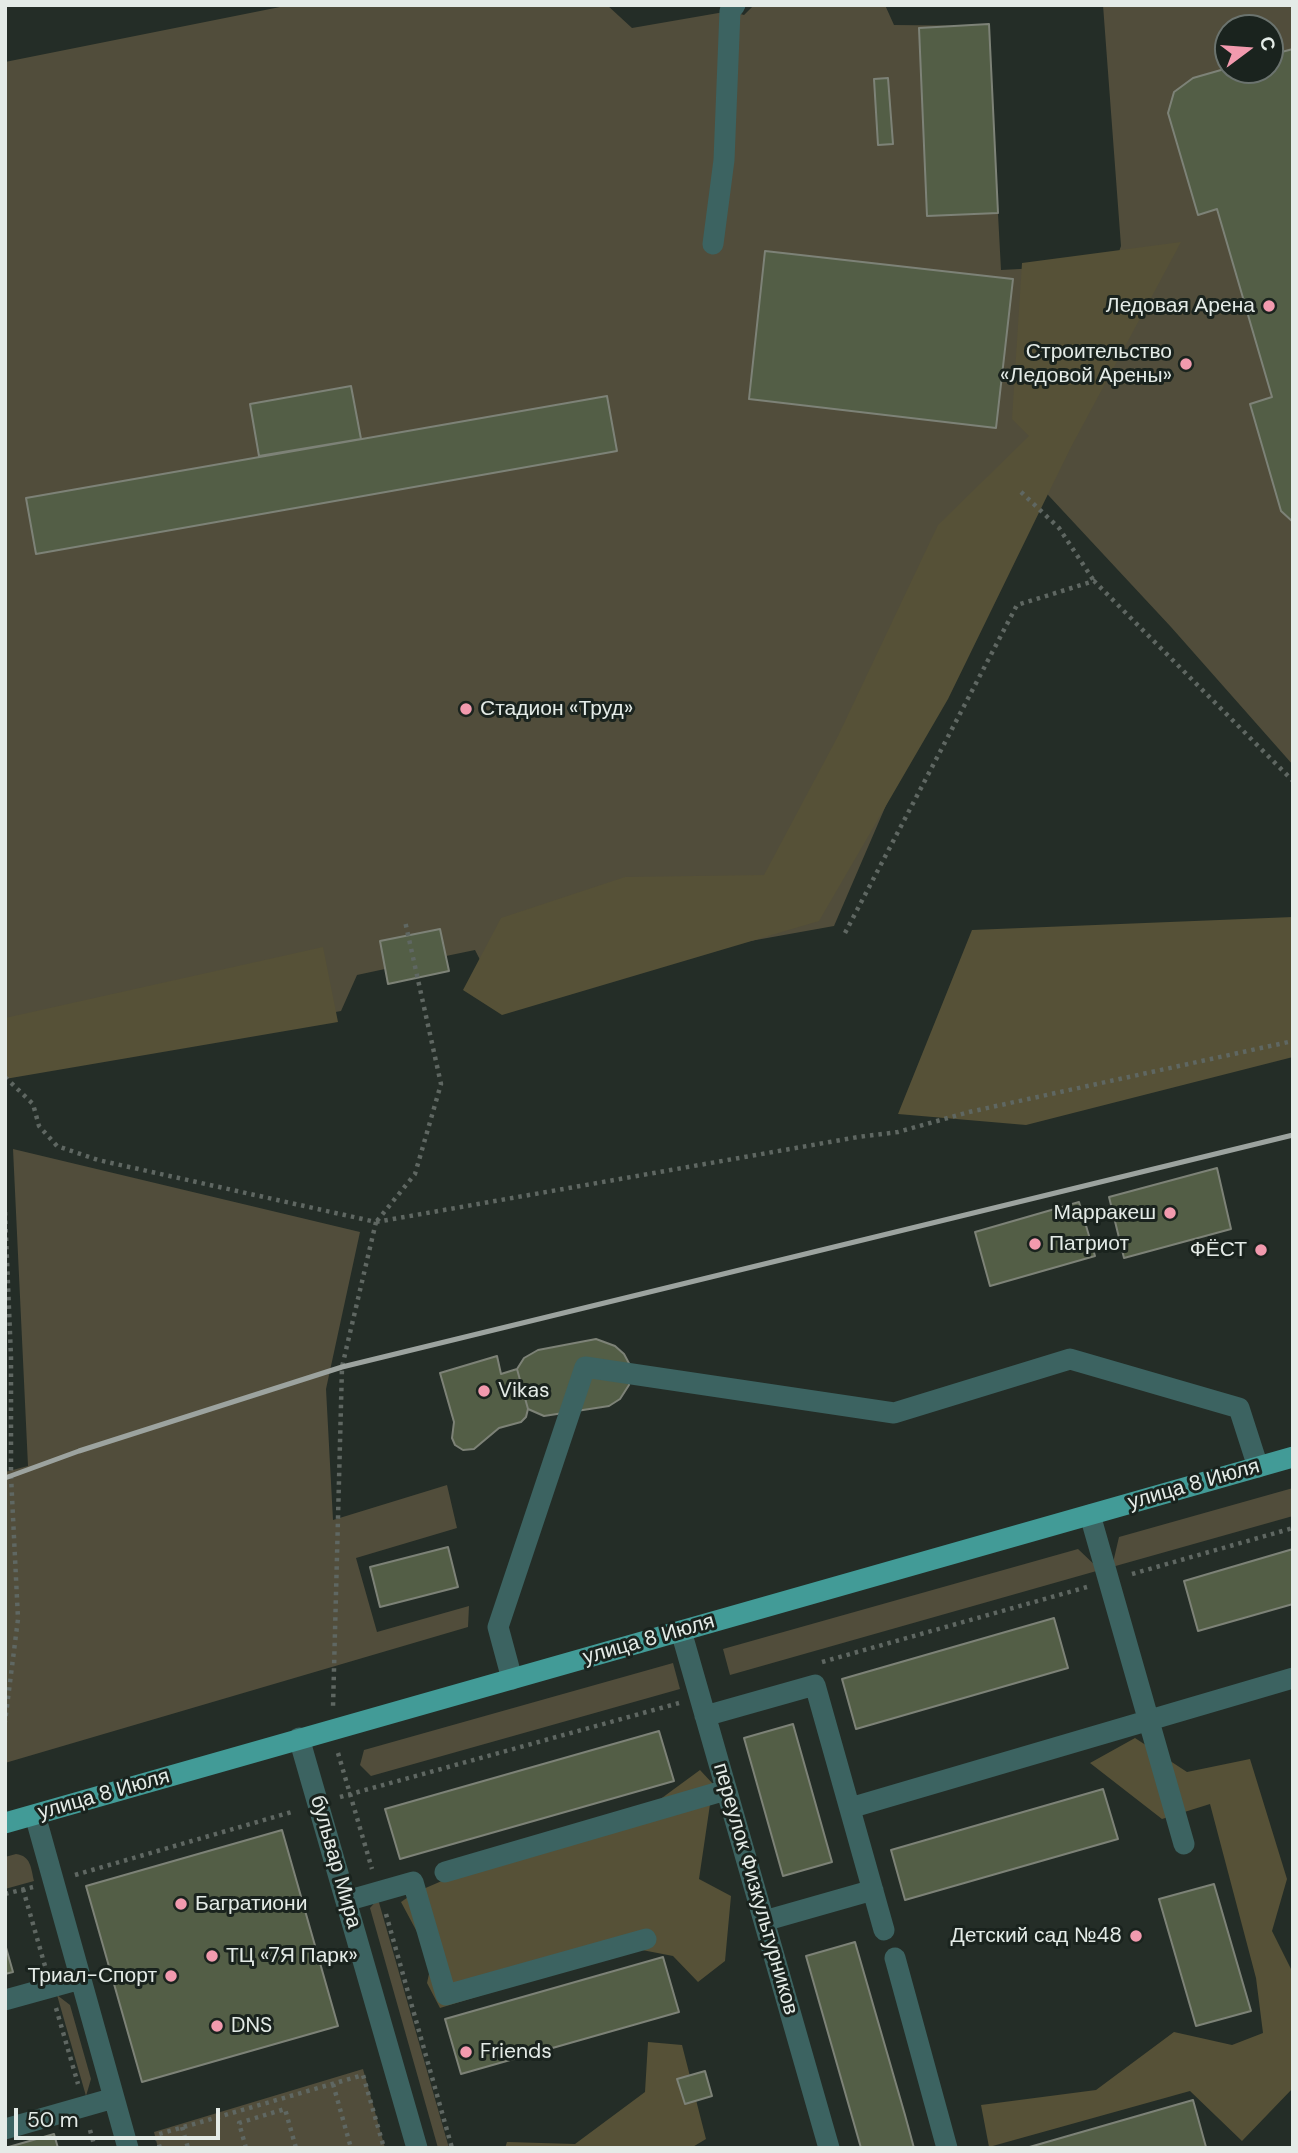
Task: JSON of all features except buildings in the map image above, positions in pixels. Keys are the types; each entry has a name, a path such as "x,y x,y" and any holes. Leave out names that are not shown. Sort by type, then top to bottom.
{"main road":[{"name":"улица 8 Июля","path":"5,1823 1293,1457"}],"street":[{"path":"713,244 724,160 730,11 735,5"},
{"path":"512,1679 498,1627 584,1367 894,1413 1070,1359 1239,1408 1258,1467"},
{"path":"1090,1515 1184,1844"},
{"name":"переулок Физкультурников","path":"681,1631 829,2148"},
{"path":"850,1808 1293,1678"},
{"path":"703,1707 816,1685 884,1930"},
{"name":"бульвар Мира","path":"299,1738 417,2148"},
{"path":"445,1872 726,1790"},
{"path":"35,1815 128,2148"},
{"path":"346,1901 413,1882 446,1995 646,1939"},
{"path":"764,1921 873,1890"},
{"path":"895,1958 947,2148"},
{"path":"5,2000 81,1979"},
{"path":"5,2129 114,2098"}],"path":[{"path":"1021,492 1059,528 1094,581 1293,781"},
{"path":"845,933 1017,605 1094,581"},
{"path":"405,921 441,1084 415,1174 376,1222 342,1367 332,1729 452,2148"},
{"path":"5,1077 33,1104 39,1126 57,1146 98,1160 376,1222 898,1132 969,1112 1293,1041"},
{"path":"5,1212 11,1357 11,1476 18,1619 5,1722"},
{"path":"819,1663 1293,1528"},
{"path":"5,1894 350,1794 703,1707"},
{"path":"23,1889 95,2148"},
{"path":"160,2148 156,2135 363,2075 384,2148"},
{"path":"333,2084 351,2148"},
{"path":"246,2148 239,2123 285,2109 296,2148"},
{"path":"182,2127 188,2148"}],"shaded area":[{"name":"Стадион «Труд»","path":"290,5 607,5 632,28 730,11 744,15 754,5 885,5 894,25 988,26 1001,270 1057,267 1026,480 834,926 494,987 475,950 446,956 449,971 388,984 385,969 357,975 341,1011 26,1069 5,1048 5,62"},
{"name":"Строительство «Ледовой Арены»","path":"1103,5 1293,5 1293,765 1171,627 1036,482 1121,246"},
{"path":"1181,242 1070,449 948,699 819,921 502,1015 463,990 501,918 625,877 764,875 838,736 938,525 1029,436 1012,419 1022,263"},
{"path":"1293,917 1293,1057 1026,1125 898,1114 972,930"},
{"path":"323,947 338,1022 5,1079 5,1018"},
{"path":"13,1149 360,1232 326,1389 333,1520 447,1485 457,1528 356,1558 377,1632 469,1606 468,1627 5,1763 5,1472 28,1466"},
{"path":"1293,1488 1293,1516 1112,1567 1119,1537"},
{"path":"1078,1549 1100,1570 730,1675 723,1649"},
{"path":"673,1663 680,1689 371,1776 360,1765 364,1750"},
{"path":"1135,1738 1187,1772 1250,1759 1287,1879 1272,1931 1293,1973 1293,2088 1242,2141 1190,2091 989,2147 981,2105 1096,2090 1174,2032 1232,2045 1263,2033 1256,1978 1210,1804 1162,1819 1090,1763"},
{"path":"700,1770 713,1784 699,1879 731,1896 725,1961 698,1982 673,1956 642,1950 564,1970 440,2008 427,1983 432,1960 401,1902 444,1880 625,1825"},
{"path":"16,1854 27,1860 34,1881 5,1889 5,1857"},
{"path":"378,1899 449,2148 438,2148 370,1908"},
{"path":"57,1995 70,2005 91,2079 86,2096"},
{"path":"648,2042 682,2045 706,2139 691,2148 505,2148 507,2142 575,2144 645,2092"},
{"path":"363,2069 385,2148 158,2148 154,2132"}],"railway":[{"path":"5,1478 79,1451 342,1367 1293,1135"}],"place":[{"name":"Ледовая Арена","path":"1269,306"},
{"name":"Строительство «Ледовой Арены»","path":"1186,364"},
{"name":"Стадион «Труд»","path":"466,709"},
{"name":"Марракеш","path":"1170,1213"},
{"name":"Патриот","path":"1035,1244"},
{"name":"ФЁСТ","path":"1261,1250"},
{"name":"Vikas","path":"484,1391"},
{"name":"Багратиони","path":"181,1904"},
{"name":"Детский сад №48","path":"1136,1936"},
{"name":"ТЦ «7Я Парк»","path":"212,1956"},
{"name":"Триал-Спорт","path":"171,1976"},
{"name":"DNS","path":"217,2026"},
{"name":"Friends","path":"466,2052"}]}
